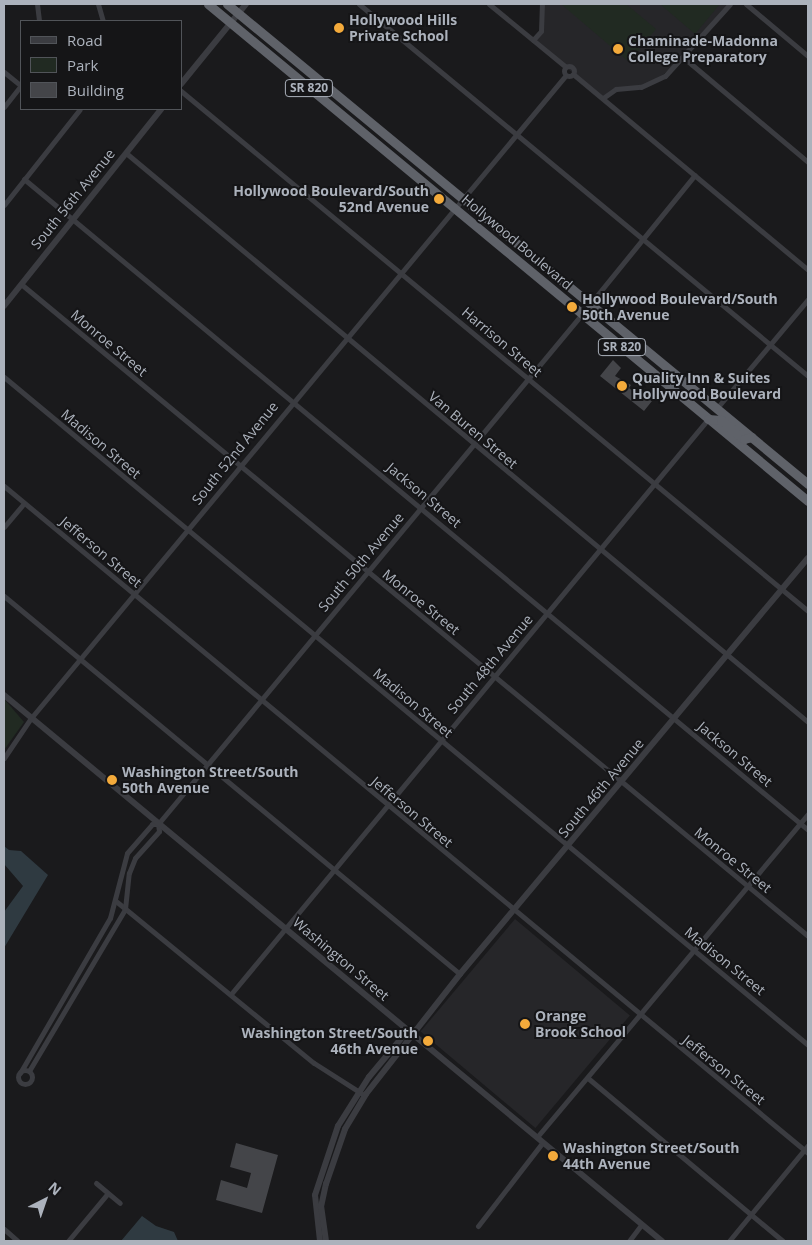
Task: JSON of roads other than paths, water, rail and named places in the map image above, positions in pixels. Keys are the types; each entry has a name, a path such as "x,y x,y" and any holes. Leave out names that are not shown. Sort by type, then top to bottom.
{"highway":[{"name":"Hollywood Boulevard","path":"208,4 459,205 590,304 808,484"},
{"name":"Hollywood Boulevard","path":"227,4 459,205 549,287 808,501"},
{"path":"549,287 559,287 583,305 590,304"},
{"path":"582,314 593,314 619,335 628,335"},
{"path":"669,386 677,386 707,409 717,408"},
{"path":"708,419 721,420 744,440 752,437"}],"street":[{"path":"38,4 39,20"},
{"path":"98,4 103,20"},
{"path":"182,83 246,4"},
{"path":"359,4 808,376"},
{"path":"489,4 566,67 572,67 573,74 808,270"},
{"path":"533,40 541,31 542,4"},
{"path":"603,98 616,89 651,84 684,58 730,4"},
{"path":"746,4 808,56"},
{"path":"684,58 808,162"},
{"path":"566,67 566,75 573,74"},
{"path":"4,72 20,85"},
{"name":"South 52nd Avenue","path":"4,758 31,718 566,75"},
{"path":"4,107 20,87"},
{"name":"Harrison Street","path":"182,92 808,611"},
{"path":"4,205 79,110"},
{"name":"South 56th Avenue","path":"4,306 160,110"},
{"name":"Van Buren Street","path":"126,154 473,445 601,548 727,656 808,722"},
{"path":"590,304 642,238 695,176"},
{"name":"Jackson Street","path":"24,179 808,830"},
{"name":"Monroe Street","path":"21,284 808,936"},
{"path":"717,408 808,300"},
{"name":"South 50th Avenue","path":"158,824 582,314"},
{"name":"Madison Street","path":"4,377 808,1045"},
{"name":"South 48th Avenue","path":"231,994 708,419"},
{"name":"Jefferson Street","path":"4,486 640,1017 807,1149"},
{"path":"4,527 24,503"},
{"name":"South 46th Avenue","path":"326,1241 321,1207 326,1184 345,1129 366,1094 460,974 808,558"},
{"path":"4,596 460,974"},
{"name":"Washington Street","path":"4,695 662,1241"},
{"path":"537,1138 589,1079 808,814"},
{"path":"152,824 158,824 159,831 136,858 129,872 125,909 29,1072 32,1079 25,1084 19,1081 20,1073 116,902 126,853 152,824"},
{"path":"116,902 314,1063 357,1092 366,1094"},
{"name":"South 46th Avenue","path":"320,1241 315,1195 338,1126 357,1092 404,1035 412,1034"},
{"path":"20,1073 29,1072"},
{"path":"589,1079 783,1241"},
{"path":"478,1226 543,1142"},
{"path":"729,1241 807,1149"},
{"path":"96,1183 120,1203"},
{"path":"68,1241 108,1193"},
{"path":"629,1241 642,1224"},
{"path":"4,1230 18,1241"}],"place":[{"name":"Hollywood Hills Private School","path":"339,28"},
{"name":"Chaminade-Madonna College Preparatory","path":"618,49"},
{"name":"Hollywood Boulevard/South 52nd Avenue","path":"439,199"},
{"name":"Hollywood Boulevard/South 50th Avenue","path":"572,307"},
{"name":"Quality Inn & Suites Hollywood Boulevard","path":"622,386"},
{"name":"Washington Street/South 50th Avenue","path":"112,780"},
{"name":"Orange Brook School","path":"525,1024"},
{"name":"Washington Street/South 46th Avenue","path":"428,1041"},
{"name":"Washington Street/South 44th Avenue","path":"553,1156"}]}
